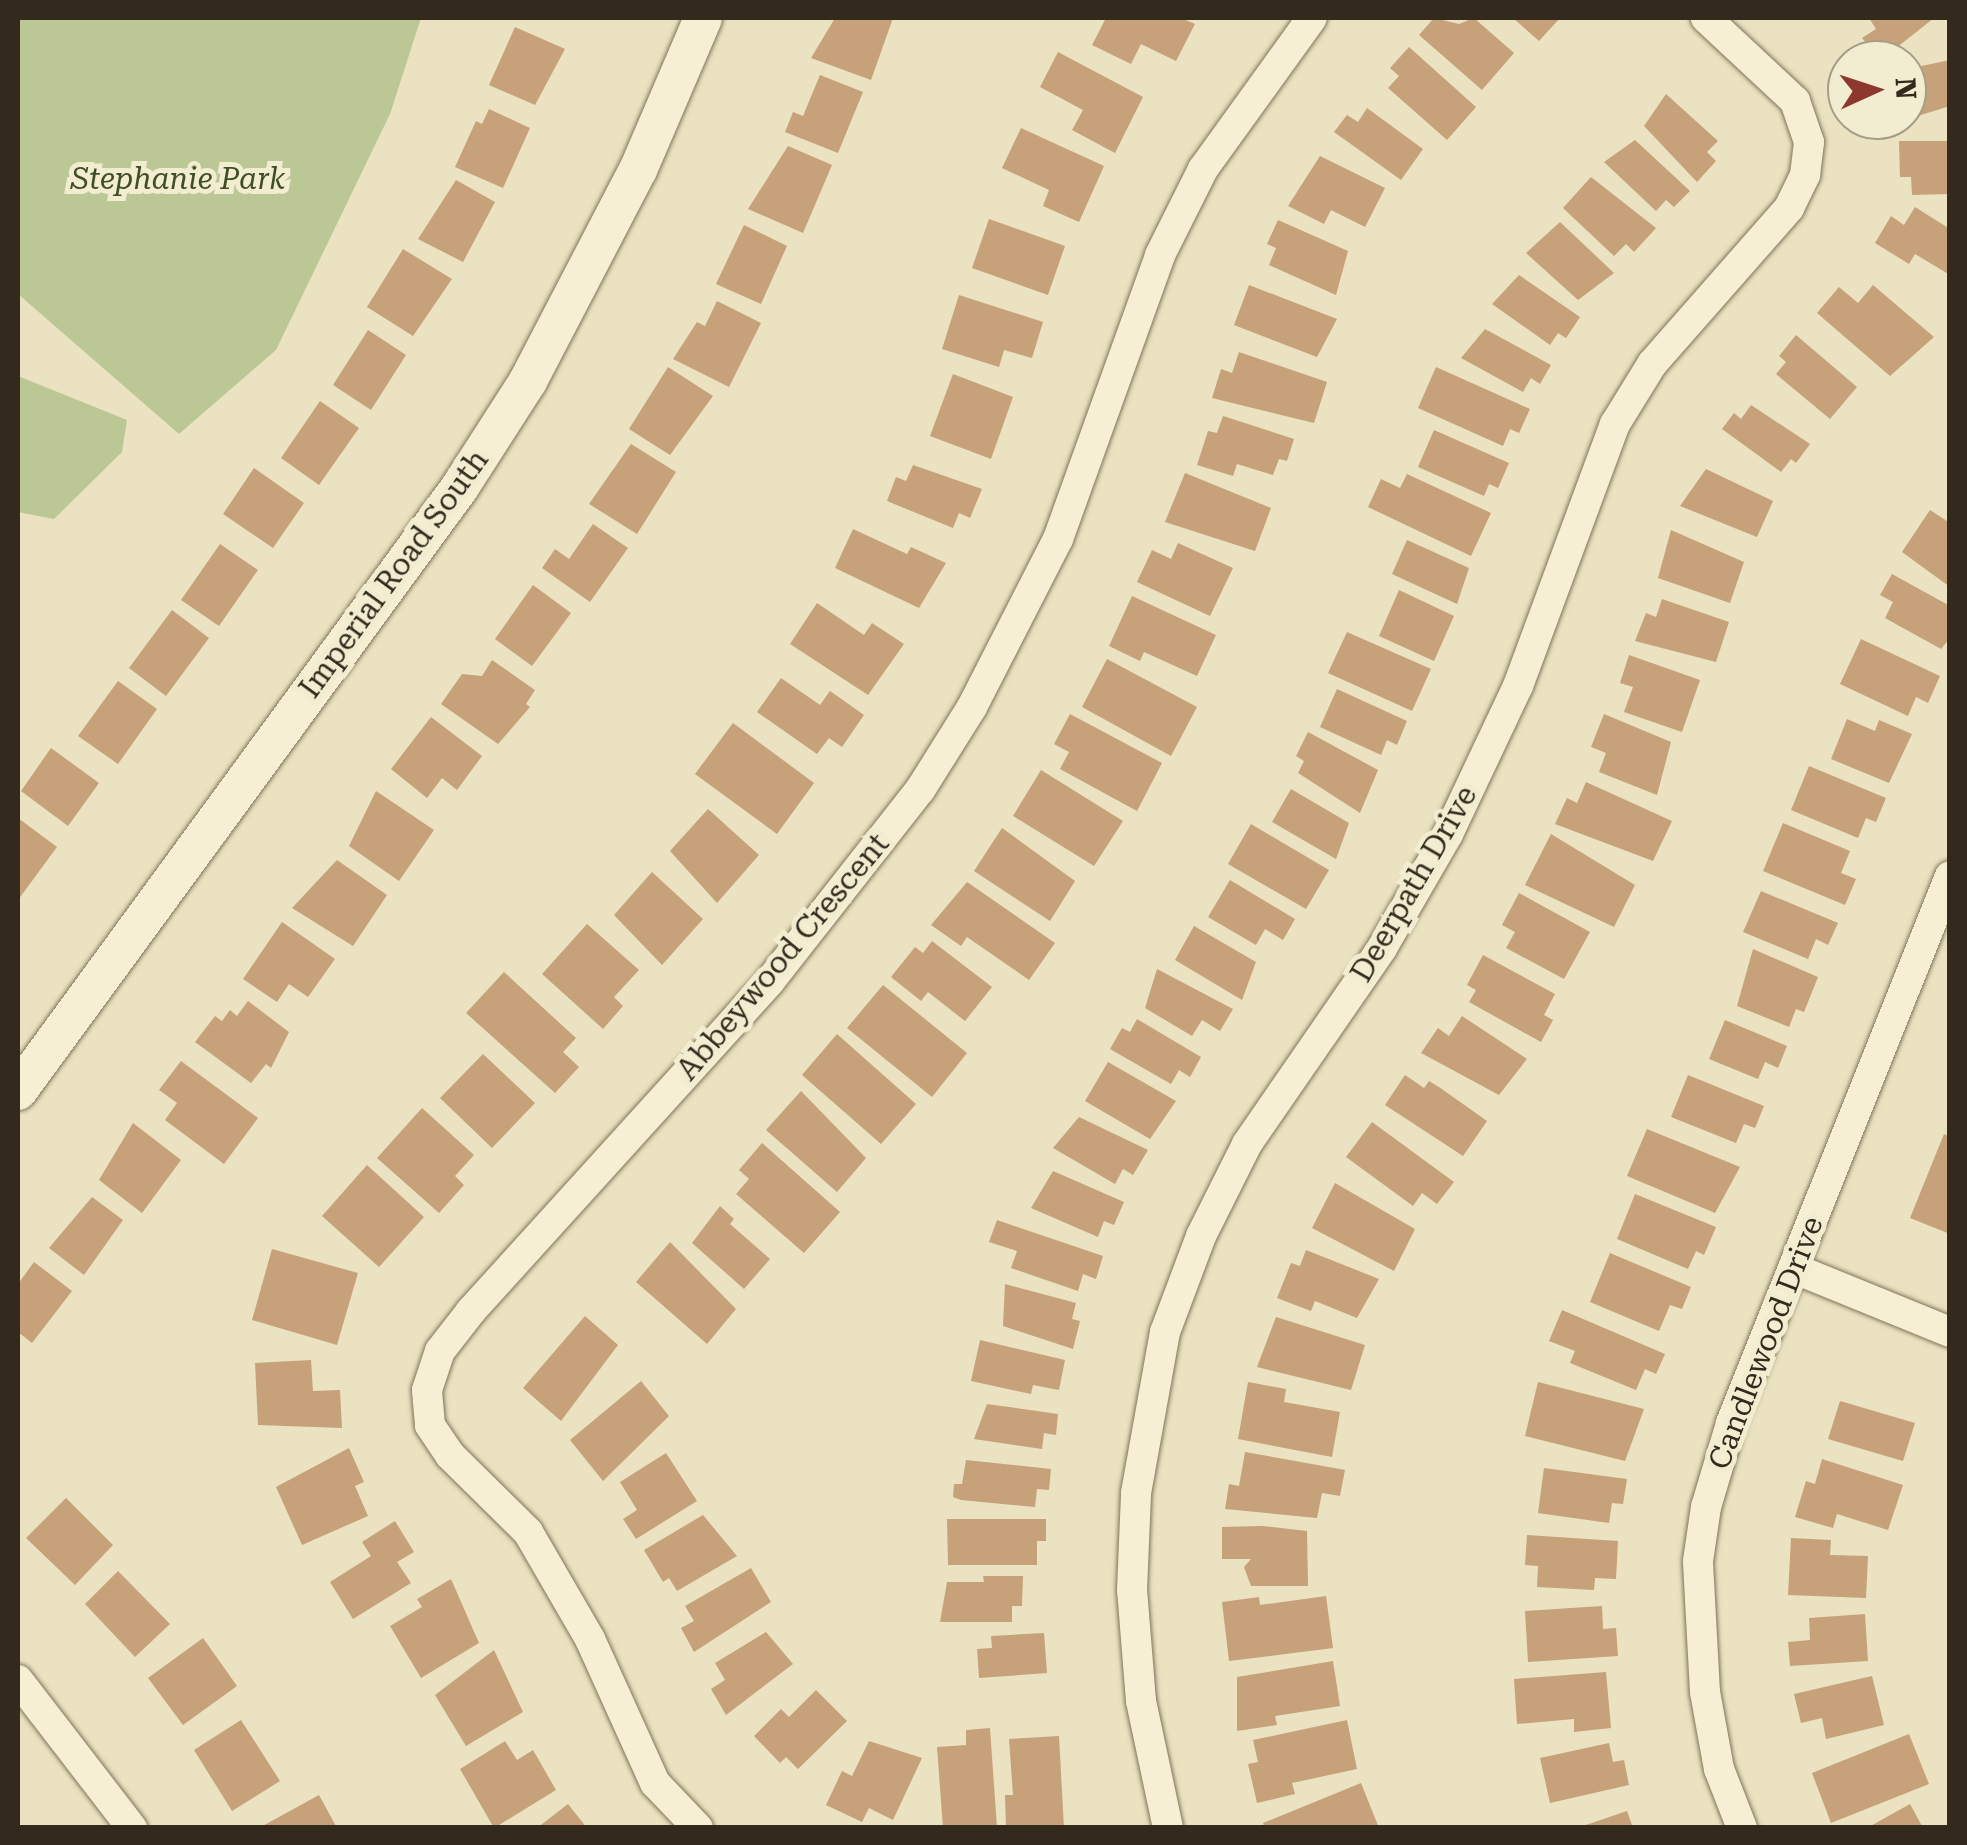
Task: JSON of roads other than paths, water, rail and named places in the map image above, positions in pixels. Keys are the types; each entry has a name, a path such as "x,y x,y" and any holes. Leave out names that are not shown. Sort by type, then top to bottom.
{"street":[{"name":"Imperial Road South","path":"18,1092 460,487 518,396 638,170 703,18"},
{"name":"Abbeywood Crescent","path":"698,1828 655,1782 564,1588 528,1532 450,1455 430,1424 427,1390 436,1364 471,1310 770,981 920,790 982,690 1058,539 1160,254 1203,168 1312,18"},
{"name":"Deerpath Drive","path":"1168,1828 1140,1701 1132,1590 1138,1476 1165,1332 1201,1236 1247,1144 1382,948 1448,834 1518,686 1615,424 1652,364 1789,208 1804,175 1809,142 1794,101 1706,18"},
{"name":"Candlewood Drive","path":"1742,1828 1719,1769 1705,1692 1698,1561 1731,1423 1950,876"},
{"path":"1793,1268 1950,1332"},
{"path":"18,1680 132,1828"}],"park label":[{"name":"Stephanie Park","path":"178,179"}]}
